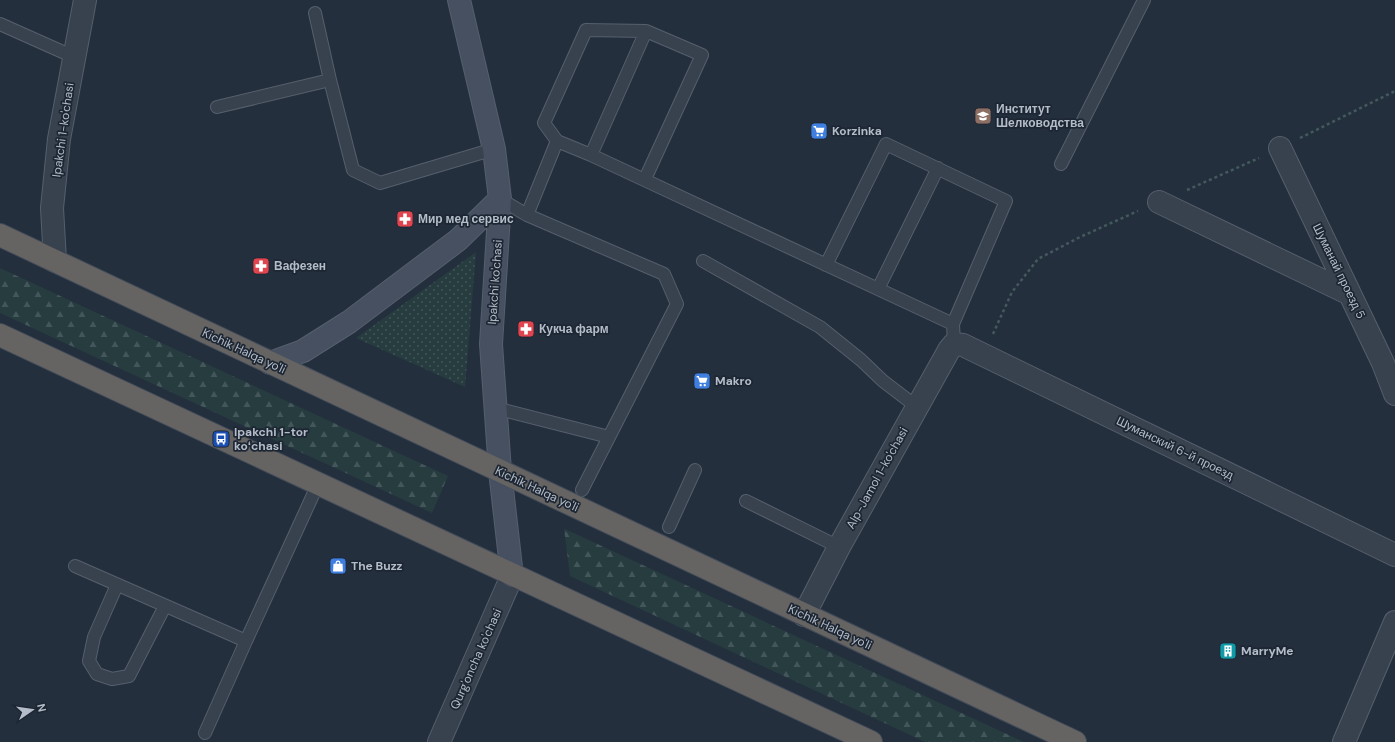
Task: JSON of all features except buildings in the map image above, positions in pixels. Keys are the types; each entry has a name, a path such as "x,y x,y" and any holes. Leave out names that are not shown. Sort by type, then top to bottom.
{"highway":[{"name":"Kichik Halqa yo'li","path":"0,235 1075,742"},
{"path":"0,335 512,576 871,742"}],"main road":[{"name":"Ipakchi ko'chasi","path":"459,0 494,149 500,199 491,344 500,471 512,576"},
{"path":"270,363 303,351 350,322 458,240 500,199"}],"street":[{"name":"Ipakchi 1-ko'chasi","path":"55,261 53,200 59,139 85,0"},
{"name":"Шуманай проезд 5","path":"1280,148 1383,363 1395,394"},
{"path":"1159,202 1350,294"},
{"name":"Alp-Jamol 1-ko'chasi","path":"804,615 839,547 948,350 954,334"},
{"name":"Шуманский 6-й проезд","path":"954,334 963,345 1395,555"},
{"name":"Qurg'oncha ko'chasi","path":"439,742 512,576"},
{"path":"1344,742 1395,622"}],"lane":[{"path":"1061,164 1144,0"},
{"path":"315,13 353,170 380,183 494,149"},
{"path":"0,24 74,57"},
{"path":"645,179 702,55 646,31 586,30 544,123 557,142 645,179 826,265 878,289 954,334 1006,201 886,144 826,265"},
{"path":"591,155 646,31"},
{"path":"217,106 330,80"},
{"path":"527,215 557,142"},
{"path":"878,289 938,168"},
{"path":"500,199 527,215 664,274 677,304 582,490"},
{"path":"703,261 820,327 861,360 882,381 917,407"},
{"path":"495,408 609,437"},
{"path":"670,527 695,470"},
{"path":"205,733 318,484"},
{"path":"746,501 839,547"},
{"path":"75,566 117,586 246,641"},
{"path":"117,586 94,637 89,661 97,674 112,678 129,676 165,606"}],"green space":[{"path":"476,252 465,387 356,338"},
{"path":"0,268 448,476 432,513 0,313"},
{"path":"564,529 1024,742 925,742 570,576"}],"place":[{"name":"Институт Шелководства","path":"983,116"},
{"name":"Korzinka","path":"819,131"},
{"name":"Мир мед сервис","path":"405,219"},
{"name":"Вафезен","path":"261,266"},
{"name":"Кукча фарм","path":"526,329"},
{"name":"Makro","path":"702,381"},
{"name":"Ipakchi 1-tor koʻchasi","path":"221,439"},
{"name":"The Buzz","path":"338,566"},
{"name":"MarryMe","path":"1228,651"}]}
